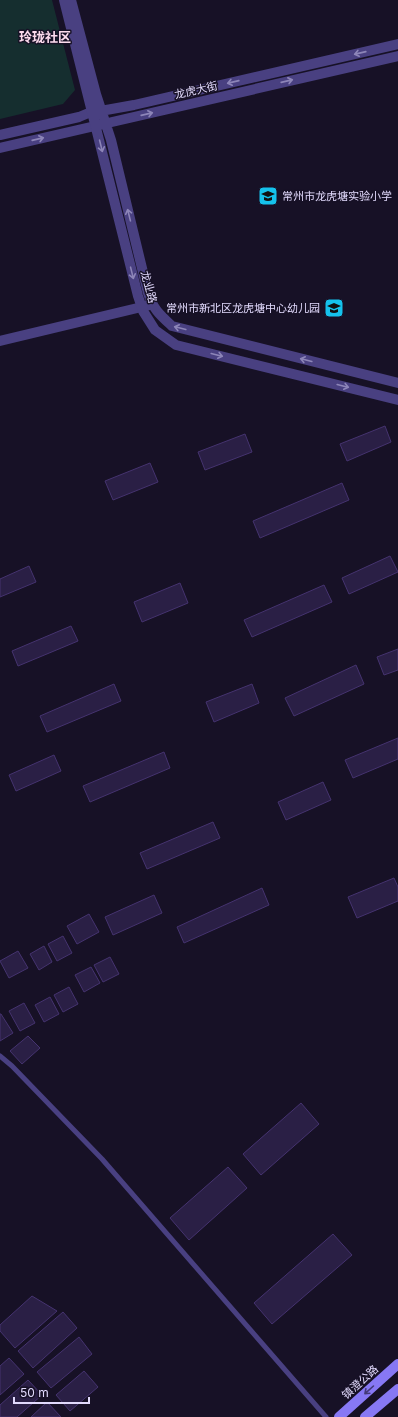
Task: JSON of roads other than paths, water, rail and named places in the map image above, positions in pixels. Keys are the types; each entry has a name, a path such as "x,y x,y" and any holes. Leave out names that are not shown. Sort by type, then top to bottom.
{"main road":[{"name":"镇澄公路","path":"339,1417 398,1364"},
{"path":"365,1417 398,1389"}],"street":[{"name":"龙业路","path":"64,0 100,124 146,306 155,330 176,345 398,400"},
{"name":"龙业路","path":"72,0 96,94 96,112"},
{"name":"龙虎大街","path":"0,135 398,44"},
{"name":"龙虎大街","path":"0,148 398,56"},
{"name":"龙业路","path":"146,306 172,326 398,383"},
{"path":"0,341 146,306"}],"lane":[{"path":"0,1056 12,1066 102,1159 326,1417"}],"place":[{"name":"常州市龙虎塘实验小学","path":"268,196"},
{"name":"常州市新北区龙虎塘中心幼儿园","path":"334,308"}],"district":[{"name":"玲珑社区","path":"45,37"}]}
